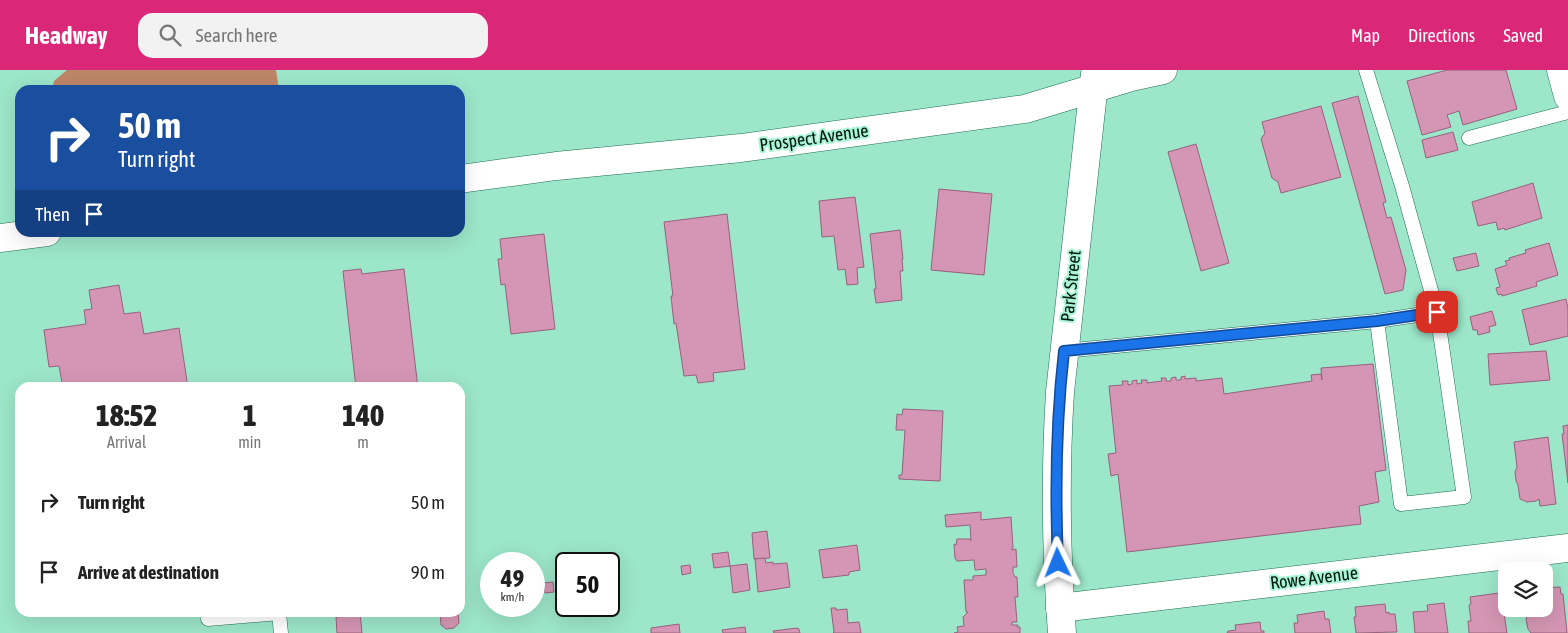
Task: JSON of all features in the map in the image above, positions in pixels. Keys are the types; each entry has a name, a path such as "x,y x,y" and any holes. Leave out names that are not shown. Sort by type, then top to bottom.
{"main road":[{"name":"Prospect Avenue","path":"465,178 556,166 741,148 1025,109 1094,80 1131,77 1163,70"},
{"path":"1561,70 1568,96"},
{"name":"Park Street","path":"1061,621 1057,538 1057,444 1060,392 1094,80"},
{"path":"0,238 15,236"},
{"name":"Rowe Avenue","path":"1061,621 1568,548"}],"lane":[{"path":"1366,70 1402,186 1437,312 1464,497 1401,504 1377,321"},
{"path":"1469,138 1568,112"},
{"path":"1064,351 1377,321 1437,312"},
{"path":"208,619 236,617"},
{"path":"279,617 281,633"}],"shaded area":[{"path":"67,70 276,70 278,85 53,85 54,81"}],"building":[{"path":"1447,70 1506,70 1517,109 1463,125 1459,111 1447,115 1451,127 1422,135 1407,81"},
{"path":"1358,96 1386,202 1383,203 1387,218 1391,217 1406,270 1403,290 1385,294 1332,103"},
{"path":"1321,106 1341,177 1281,193 1278,182 1272,178 1261,139 1265,133 1262,122"},
{"path":"1453,132 1458,150 1426,158 1422,140"},
{"path":"1196,144 1229,263 1201,271 1168,152"},
{"path":"1533,183 1542,218 1505,230 1504,228 1498,230 1496,222 1478,226 1472,202"},
{"path":"939,189 992,194 984,275 931,270"},
{"path":"855,197 864,267 857,268 858,284 847,285 845,269 838,270 834,236 822,237 819,201"},
{"path":"727,214 745,369 713,373 714,381 698,383 696,375 684,376 676,323 674,324 671,296 673,296 664,222"},
{"path":"900,230 903,259 903,271 900,271 902,300 876,303 870,234"},
{"path":"544,234 555,329 511,334 505,284 501,285 498,259 502,259 500,239"},
{"path":"1549,243 1558,275 1536,282 1537,286 1502,296 1502,294 1498,295 1496,288 1500,287 1495,269 1507,265 1505,261 1510,260 1509,258 1526,253 1525,250"},
{"path":"1476,253 1479,266 1457,271 1453,258"},
{"path":"361,269 362,274 404,269 417,382 355,382 343,271"},
{"path":"119,285 124,314 140,312 144,334 179,328 187,382 62,382 59,366 49,367 44,330 86,324 84,310 92,309 89,290"},
{"path":"1566,299 1568,336 1530,345 1522,310"},
{"path":"1492,311 1496,325 1489,327 1490,332 1478,335 1477,330 1473,330 1470,317"},
{"path":"1546,351 1550,380 1490,385 1488,354"},
{"path":"1373,364 1386,470 1375,472 1379,502 1359,506 1361,524 1127,552 1118,474 1111,476 1108,454 1116,453 1109,386 1123,385 1122,381 1128,381 1128,385 1132,384 1132,381 1137,380 1137,384 1142,383 1141,380 1147,380 1147,383 1162,381 1161,378 1171,381 1171,378 1176,377 1176,380 1181,380 1181,377 1185,376 1185,379 1196,378 1196,381 1222,378 1224,394 1312,381 1311,375 1321,374 1322,380 1321,368"},
{"path":"903,409 943,411 940,481 899,479 899,475 902,475 905,430 896,430 897,414 902,415"},
{"path":"1568,425 1568,483 1562,434 1564,434 1563,426"},
{"path":"1548,437 1556,504 1540,506 1539,499 1527,502 1520,499 1515,472 1517,467 1514,442"},
{"path":"981,512 981,520 1011,517 1012,550 1016,549 1017,567 1013,567 1013,573 1017,577 1018,597 1015,597 1017,622 1012,622 1012,625 1020,627 1020,633 954,633 958,632 957,627 964,626 963,617 968,612 966,612 964,580 973,580 973,576 986,575 986,569 975,570 974,560 957,561 954,544 956,545 957,539 970,539 971,541 970,525 946,527 945,515"},
{"path":"767,531 770,558 754,559 752,533"},
{"path":"857,545 860,570 849,572 849,575 823,578 819,550"},
{"path":"728,552 730,566 714,568 712,554"},
{"path":"765,558 766,563 787,563 790,587 758,592 755,559"},
{"path":"747,564 750,590 733,593 730,566"},
{"path":"690,565 691,573 682,575 681,566"},
{"path":"553,582 554,592 545,593 545,583"},
{"path":"1553,587 1560,587 1561,594 1563,594 1567,633 1531,633 1528,629 1527,617 1553,617"},
{"path":"1498,593 1498,617 1505,617 1507,633 1469,633 1468,621 1471,621 1470,597"},
{"path":"1444,603 1448,633 1415,633 1413,612 1428,611 1427,605"},
{"path":"1385,604 1386,613 1395,614 1397,632 1356,633 1355,607"},
{"path":"831,608 836,608 836,610 847,609 848,623 859,622 861,633 833,633"},
{"path":"1324,611 1325,619 1329,619 1331,633 1295,633 1294,623 1298,623 1297,615"},
{"path":"336,617 360,617 362,633 337,633"},
{"path":"440,617 458,617 459,623 454,628 446,629 441,625"},
{"path":"1260,622 1261,631 1264,631 1264,633 1227,633 1228,631 1236,630 1235,625"},
{"path":"679,624 680,633 651,633 651,628"},
{"path":"745,627 746,633 723,633 722,630"},
{"path":"797,628 800,633 774,633 773,631"}],"route":[{"path":"1058,563 1057,444 1064,351 1377,321 1437,312"}]}
